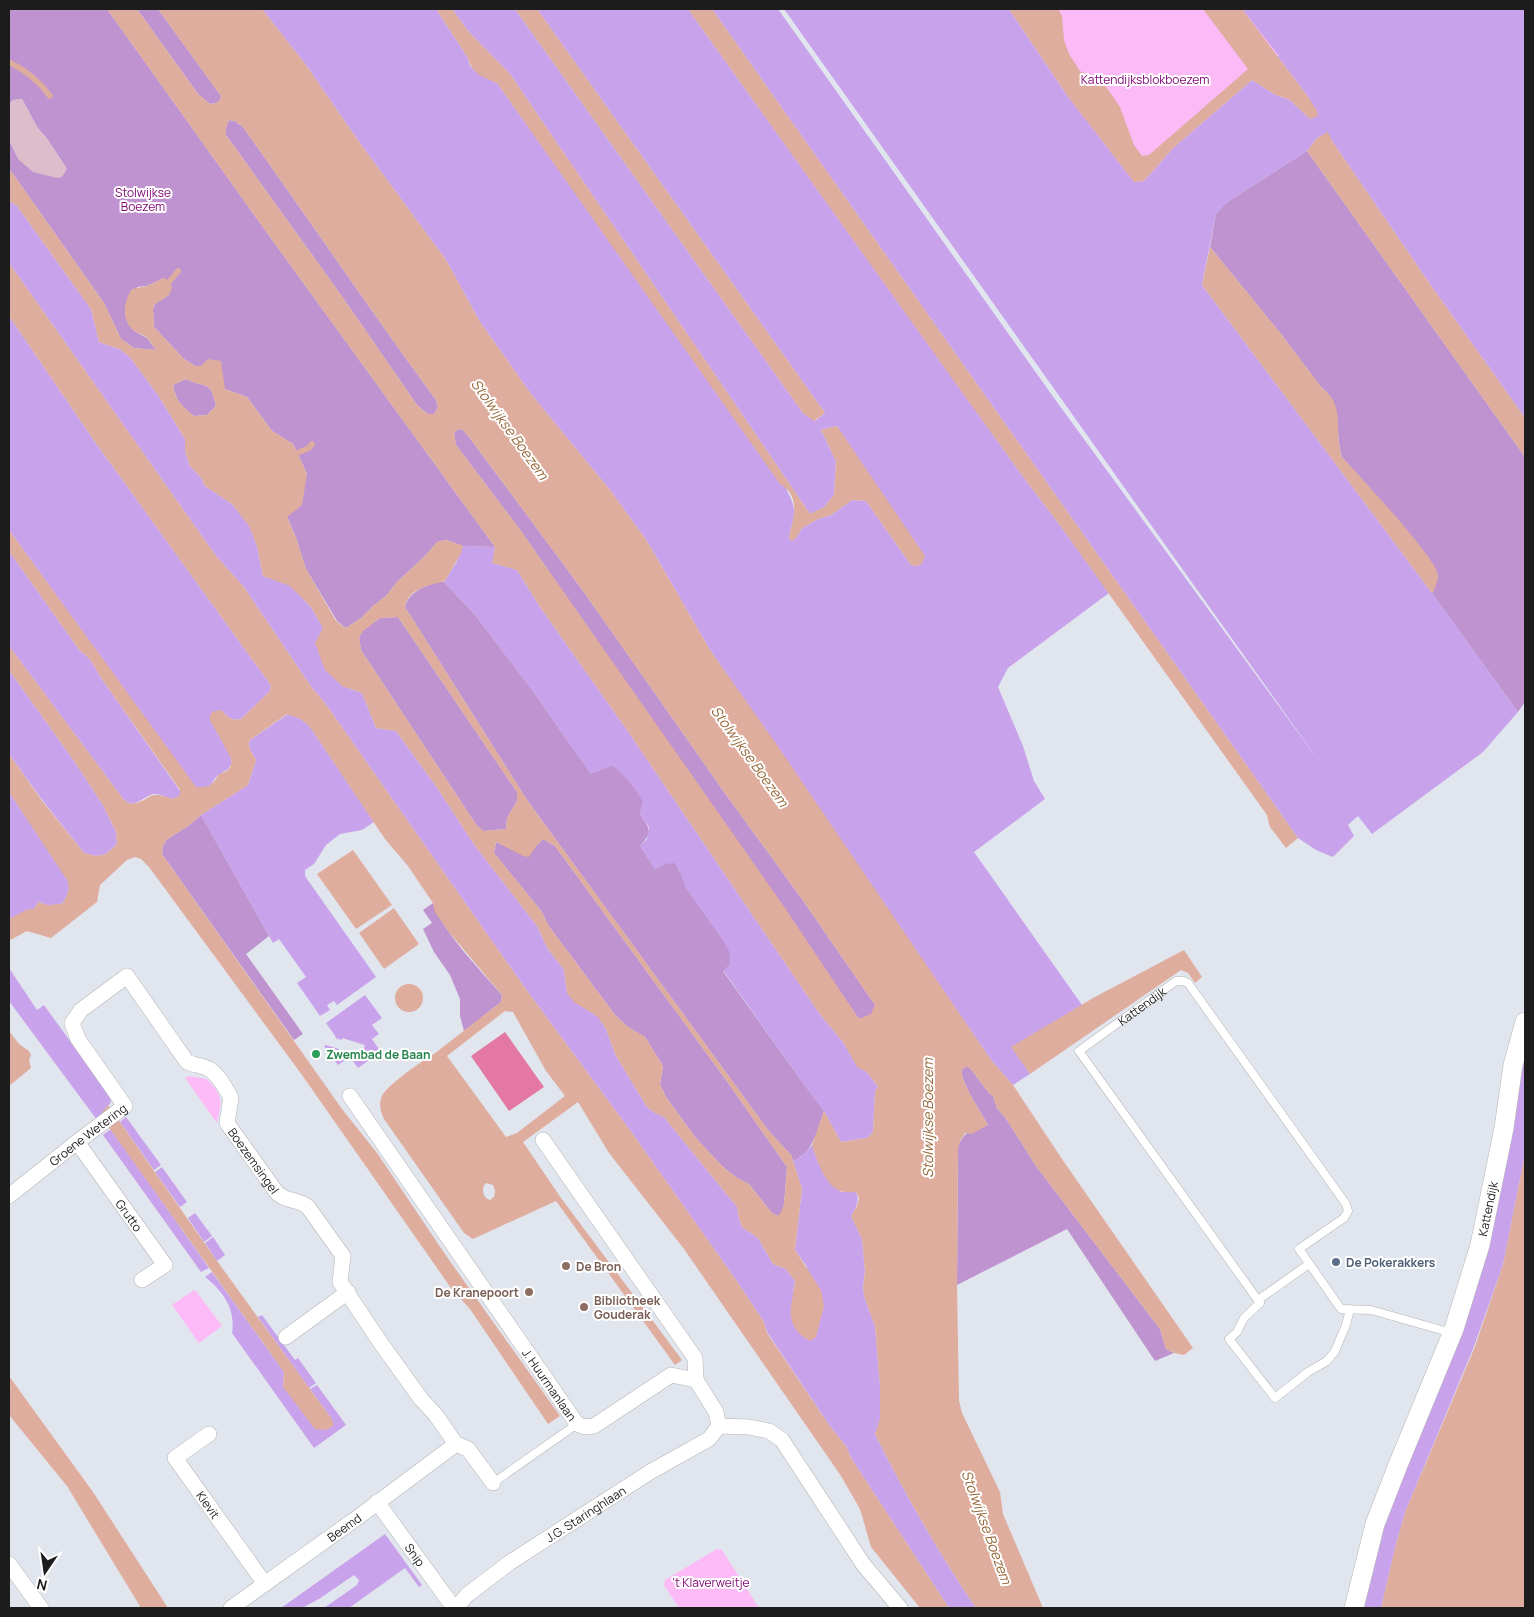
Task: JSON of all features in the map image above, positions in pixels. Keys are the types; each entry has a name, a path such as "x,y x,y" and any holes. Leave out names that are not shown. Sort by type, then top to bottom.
{"street":[{"name":"Groene Wetering","path":"9,1196 125,1106 78,1039 72,1023 81,1010 127,976"},
{"name":"Boezemsingel","path":"127,976 187,1062 195,1066 208,1068 215,1074 228,1092 231,1098 227,1123 277,1193 282,1198 303,1202 308,1207 344,1256 340,1282 380,1342 456,1444 468,1449 493,1483"},
{"name":"Kattendijk","path":"1354,1608 1375,1524 1452,1333 1480,1245 1504,1128 1513,1065 1525,1022"},
{"name":"J. Huurmanlaan","path":"350,1096 578,1424 585,1427 594,1426 671,1375 696,1380"},
{"path":"543,1140 695,1358 696,1380 716,1412 719,1426 749,1427 769,1431 782,1440 863,1564 900,1608"},
{"name":"Grutto","path":"77,1142 165,1265 142,1280"},
{"path":"286,1337 348,1292"},
{"name":"J.G. Staringhlaan","path":"455,1608 467,1595 516,1559 650,1472 709,1439 719,1426"},
{"name":"Kievit","path":"209,1434 175,1458 265,1584"},
{"name":"Beemd","path":"231,1608 456,1444"},
{"name":"Snip","path":"378,1502 455,1608"},
{"path":"9,1564 41,1608"}],"lane":[{"name":"Kattendijk","path":"1258,1300 1079,1051 1176,981 1183,980 1188,983 1346,1204 1348,1211 1344,1218 1299,1249 1341,1309 1350,1310"},
{"path":"1309,1264 1258,1300 1260,1303 1244,1318 1237,1332 1229,1339 1275,1398 1308,1372 1327,1361 1335,1351 1350,1310 1371,1310 1452,1333"},
{"path":"493,1483 578,1424"}],"shaded area":[{"path":"262,9 436,9 468,58 470,66 486,78 497,83 785,487 794,507 790,540 796,538 802,528 818,519 831,515 852,500 866,501 911,565 917,566 837,426 821,430 836,461 834,495 824,507 810,514 510,74 468,31 452,9 515,9 803,413 815,421 825,413 537,9 688,9 1021,474 1109,593 1008,668 998,687 1023,746 1034,781 1045,799 974,852 1082,1005 1012,1047 1030,1074 1013,1085 991,1060 710,650 647,541 610,490 531,394 480,322 446,260 357,139 306,65"},
{"path":"712,9 778,9 1054,398 1321,764 784,9 1009,9 1069,98 1144,181 1173,148 1252,80 1274,94 1290,100 1310,119 1309,98 1242,9 1525,9 1525,418 1432,287 1328,133 1317,138 1307,151 1226,203 1216,214 1202,285 1432,593 1518,712 1483,752 1372,834 1358,816 1348,825 1354,836 1333,857 1316,850 1298,838"},
{"path":"22,99 37,127 67,169 62,177 57,178 33,172 19,160 9,140 9,104 13,100"},
{"path":"9,201 17,206 91,309 99,342 119,349 129,356 158,395 185,439 185,451 190,466 201,478 205,486 232,504 249,525 257,546 263,576 290,585 311,607 323,628 342,686 362,693 376,728 396,731 438,789 473,843 537,926 548,949 564,970 567,993 598,1016 606,1029 615,1054 647,1107 664,1117 737,1207 742,1227 758,1238 773,1264 786,1269 795,1281 793,1292 807,1267 795,1250 802,1188 793,1161 801,1157 812,1145 818,1162 841,1192 856,1192 856,1207 851,1216 862,1239 865,1271 863,1288 875,1326 880,1384 880,1420 875,1434 922,1522 976,1608 949,1608 851,1458 846,1446 829,1425 767,1332 764,1322 736,1280 632,1133 525,988 325,703 312,688 243,586 216,556 9,263"},
{"path":"9,316 95,442 270,684 269,692 241,719 232,719 221,710 232,763 228,769 214,779 210,786 196,788 192,783 9,530"},
{"path":"463,546 495,547 493,563 517,570 540,607 627,730 819,1013 843,1042 857,1066 867,1072 878,1087 875,1092 873,1132 867,1138 841,1142 824,1111 723,970 723,940 682,881 679,869 665,864 655,869 640,846 647,839 649,827 640,814 643,802 607,767 591,774 532,690 476,616 444,582 456,563"},
{"path":"9,551 80,651 96,668 180,791 180,796 170,799 153,794 131,804 124,800 9,646"},
{"path":"9,670 103,805 116,832 117,844 106,854 96,856 84,853 9,754"},
{"path":"288,714 301,719 310,727 374,822 362,830 340,834 326,845 314,864 305,870 305,876 376,977 337,1005 334,1001 327,1005 330,1010 320,1016 297,983 306,977 279,939 273,943 201,815 248,785 256,760 249,747 250,740"},
{"path":"9,792 68,880 69,886 63,903 51,906 38,902 23,930 9,940"},
{"path":"9,968 37,1010 44,1005 109,1095 111,1102 97,1120 9,1001"},
{"path":"365,995 382,1018 372,1025 379,1034 372,1039 381,1052 358,1068 350,1057 338,1065 324,1046 326,1045 361,1057 365,1045 342,1038 342,1040 335,1038 326,1023"},
{"path":"505,1032 544,1087 509,1111 471,1056"},
{"path":"1525,1053 1525,1154 1503,1265 1473,1349 1406,1510 1381,1608 1361,1608 1378,1543 1517,1096"},
{"path":"126,1117 161,1165 154,1170 120,1122"},
{"path":"111,1129 209,1268 201,1272 103,1135"},
{"path":"162,1167 187,1202 180,1207 155,1172"},
{"path":"195,1213 212,1236 204,1242 188,1218"},
{"path":"213,1237 225,1255 217,1261 205,1243"},
{"path":"212,1272 284,1372 283,1387 331,1418 310,1389 317,1385 346,1425 314,1448 232,1333 232,1316 227,1301 205,1277"},
{"path":"262,1315 295,1360 298,1358 316,1383 309,1388 258,1317"},
{"path":"385,1534 422,1585 419,1587 405,1568 349,1608 324,1608 357,1585 359,1580 354,1575 319,1599 302,1608 281,1608"}],"green space":[{"name":"Stolwijkse Boezem","path":"9,9 107,9 495,547 463,546 446,540 437,542 397,582 386,596 361,618 346,628 337,621 306,569 287,516 307,474 293,444 272,431 247,397 225,389 201,366 195,366 184,359 154,327 153,309 155,304 169,295 164,278 147,286 137,287 134,331 147,338 156,350 134,348 121,339 104,303 9,170 9,140 19,160 67,169 37,127 22,99 13,100 9,104"},
{"path":"137,9 158,9 221,96 217,103 210,104 198,94"},
{"name":"Kattendijksblokboezem","path":"1009,9 1242,9 1279,56 1173,148 1144,181 1134,182 1069,98"},
{"path":"229,120 235,121 243,127 436,400 438,407 434,414 428,414 417,405 226,135 226,127"},
{"path":"1307,151 1525,457 1525,702 1518,712 1432,593 1435,588 1408,532 1342,457 1336,410 1328,394 1210,247 1216,214 1226,203"},
{"path":"186,379 207,386 212,392 216,406 207,415 194,416 178,400 173,385"},
{"path":"462,429 581,588 804,902 875,1005 872,1014 859,1019 521,531 456,445 454,433"},
{"path":"435,582 444,582 476,616 532,690 591,774 613,766 637,792 643,802 640,814 649,830 647,837 640,846 655,869 665,864 674,863 687,889 729,951 730,964 723,971 824,1111 814,1140 800,1157 793,1161 791,1155 768,1130 527,800 405,607 413,594"},
{"path":"398,617 517,792 517,801 507,818 506,829 483,831 477,826 361,650 359,638 362,631 380,618"},
{"path":"201,815 269,936 246,954 303,1034 294,1040 162,854 166,840"},
{"path":"543,839 555,846 726,1080 787,1167 784,1205 781,1214 777,1216 771,1212 749,1184 737,1178 722,1166 695,1137 666,1097 660,1084 663,1066 645,1037 628,1027 615,1015 548,925 542,912 494,853 496,842 502,845 537,845"},
{"path":"433,903 437,914 453,938 502,995 501,1002 464,1031 460,1016 460,999 450,975 434,952 423,929 432,923 423,910"},
{"path":"966,1066 970,1068 993,1096 997,1108 1007,1120 1036,1166 1160,1329 1166,1349 1174,1353 1155,1361 1067,1229 957,1285 958,1148 965,1134 988,1125 963,1078 962,1069"},
{"path":"189,1076 207,1079 219,1095 221,1104 217,1123 185,1078"},
{"path":"194,1290 222,1326 199,1343 172,1305"},
{"name":"'t Klaverweitje","path":"717,1549 722,1550 759,1608 679,1608 664,1585 665,1580"}],"water":[{"path":"107,9 137,9 198,94 210,104 219,101 221,96 158,9 262,9 306,65 357,139 446,260 480,322 531,394 610,490 647,541 710,650 777,745 991,1060 1013,1085 1193,1348 1184,1355 1166,1349 1160,1329 1036,1166 1007,1120 997,1108 993,1096 970,1068 962,1069 965,1084 988,1125 972,1134 965,1133 958,1148 957,1285 959,1400 962,1413 1000,1492 1003,1514 1043,1608 976,1608 922,1522 875,1434 880,1419 880,1385 875,1326 863,1288 865,1271 862,1239 851,1216 859,1198 856,1192 842,1192 834,1188 825,1177 812,1145 824,1111 841,1142 867,1138 873,1132 875,1091 878,1087 867,1072 857,1067 843,1042 819,1013 627,730 540,607 517,570 492,563 495,547","holes":["229,120 235,121 243,127 436,400 438,407 434,414 428,414 417,405 226,135 226,127","462,429 581,588 804,902 875,1005 871,1014 859,1019 785,908 521,531 456,445 454,433"]},
{"path":"436,9 452,9 468,31 510,74 810,514 824,507 834,495 836,461 821,430 837,426 925,556 922,564 911,565 866,501 852,500 831,515 818,519 802,528 796,538 792,541 790,540 794,508 791,495 787,489 780,484 497,83 487,79 472,68 468,58"},
{"path":"515,9 537,9 825,413 814,421 803,413"},
{"path":"688,9 712,9 1298,838 1286,848 1270,827 1267,815"},
{"path":"1009,9 1058,9 1062,16 1064,40 1069,54 1080,71 1096,79 1107,88 1120,107 1134,145 1142,156 1149,155 1248,69 1203,9 1242,9 1309,98 1318,116 1310,119 1290,100 1274,94 1252,80 1173,148 1144,181 1134,182 1069,98"},
{"path":"1328,132 1332,141 1432,287 1525,418 1525,457 1307,151 1317,138"},
{"path":"9,170 104,303 121,339 134,348 156,350 147,338 134,330 126,320 125,309 129,293 132,289 147,286 164,278 170,281 172,288 169,295 154,305 154,327 184,359 195,366 201,366 208,359 221,361 225,389 247,397 272,431 293,444 307,474 302,505 287,517 306,569 336,621 346,628 361,618 386,596 397,582 437,542 446,540 463,546 445,581 415,591 405,607 527,800 768,1130 791,1155 802,1188 795,1250 821,1290 824,1306 816,1337 810,1341 795,1329 792,1322 791,1307 795,1281 786,1269 773,1264 758,1238 742,1227 737,1207 664,1117 647,1107 615,1054 606,1029 598,1017 574,1002 567,993 564,970 548,949 537,926 473,843 438,789 396,731 376,728 362,693 342,686 325,670 315,643 323,628 311,607 290,586 263,576 257,546 249,526 232,504 205,486 201,478 190,466 185,451 185,439 158,395 129,356 119,349 99,342 91,309 17,206 9,201","holes":["186,379 207,386 212,392 216,406 207,415 194,416 178,399 173,385","398,617 517,792 517,801 507,818 506,829 484,831 477,826 361,650 359,638 363,631 380,618","543,839 555,846 726,1080 787,1167 784,1205 777,1216 771,1212 749,1184 737,1178 722,1166 695,1137 666,1097 660,1084 663,1066 645,1037 628,1027 615,1015 548,925 542,912 494,853 496,842 523,856 529,857"]},
{"path":"1210,247 1281,334 1321,387 1329,394 1337,411 1342,457 1411,534 1434,566 1438,577 1432,593 1202,285"},
{"path":"9,263 216,556 243,586 312,688 325,703 525,988 632,1133 736,1280 764,1322 767,1333 829,1425 846,1446 851,1458 949,1608 920,1608 871,1547 860,1509 841,1476 684,1249 609,1153 578,1102 523,1142 561,1198 682,1360 675,1365 556,1201 473,1239 464,1233 384,1119 380,1102 390,1086 501,1002 502,995 448,931 435,912 433,903 408,866 385,839 310,727 301,719 287,714 250,740 249,747 256,760 248,785 166,840 162,854 342,1109 377,1153 447,1257 560,1416 548,1424 470,1309 451,1288 302,1075 149,867 141,859 135,857 127,860 100,885 97,902 51,938 23,930 38,902 51,906 63,903 69,886 67,880 9,792 9,754 43,802 84,853 96,856 106,854 117,844 116,832 103,805 9,670 9,646 124,800 131,804 153,795 173,799 180,795 180,790 91,661 80,651 9,551 9,530 196,787 210,785 219,774 227,771 231,764 231,758 210,720 212,712 221,710 232,719 241,719 271,688 270,684 95,442 9,316","holes":["505,1011 513,1012 546,1071 565,1096 517,1133 506,1137 447,1056","486,1183 493,1185 495,1191 494,1197 490,1200 486,1198 483,1192 483,1187"]},
{"path":"353,850 392,905 356,929 317,874"},
{"path":"394,908 419,944 384,969 359,933"},
{"path":"1184,950 1202,977 1195,983 1188,973 1181,970 1030,1074 1011,1047 1093,998"},
{"path":"409,984 419,988 423,998 419,1008 409,1012 399,1008 395,998 399,988"},
{"path":"9,1031 19,1044 29,1051 31,1055 29,1060 31,1068 9,1086"},
{"path":"108,1105 217,1261 331,1418 333,1426 331,1428 325,1430 315,1429 283,1387 284,1372 100,1115"},
{"path":"1525,1154 1525,1608 1381,1608 1406,1510 1474,1349 1503,1265"},
{"path":"9,1376 93,1492 168,1608 141,1608 67,1486 9,1415"}],"waterway":[{"path":"9,62 31,76 50,96"},
{"path":"170,281 178,271"},
{"path":"297,453 309,448 312,444"},
{"path":"9,930 29,919 54,914"}],"place":[{"name":"Zwembad de Baan","path":"316,1054"},
{"name":"De Pokerakkers","path":"1336,1262"},
{"name":"De Bron","path":"566,1266"},
{"name":"De Kranepoort","path":"529,1292"},
{"name":"Bibliotheek Gouderak","path":"584,1307"}]}
